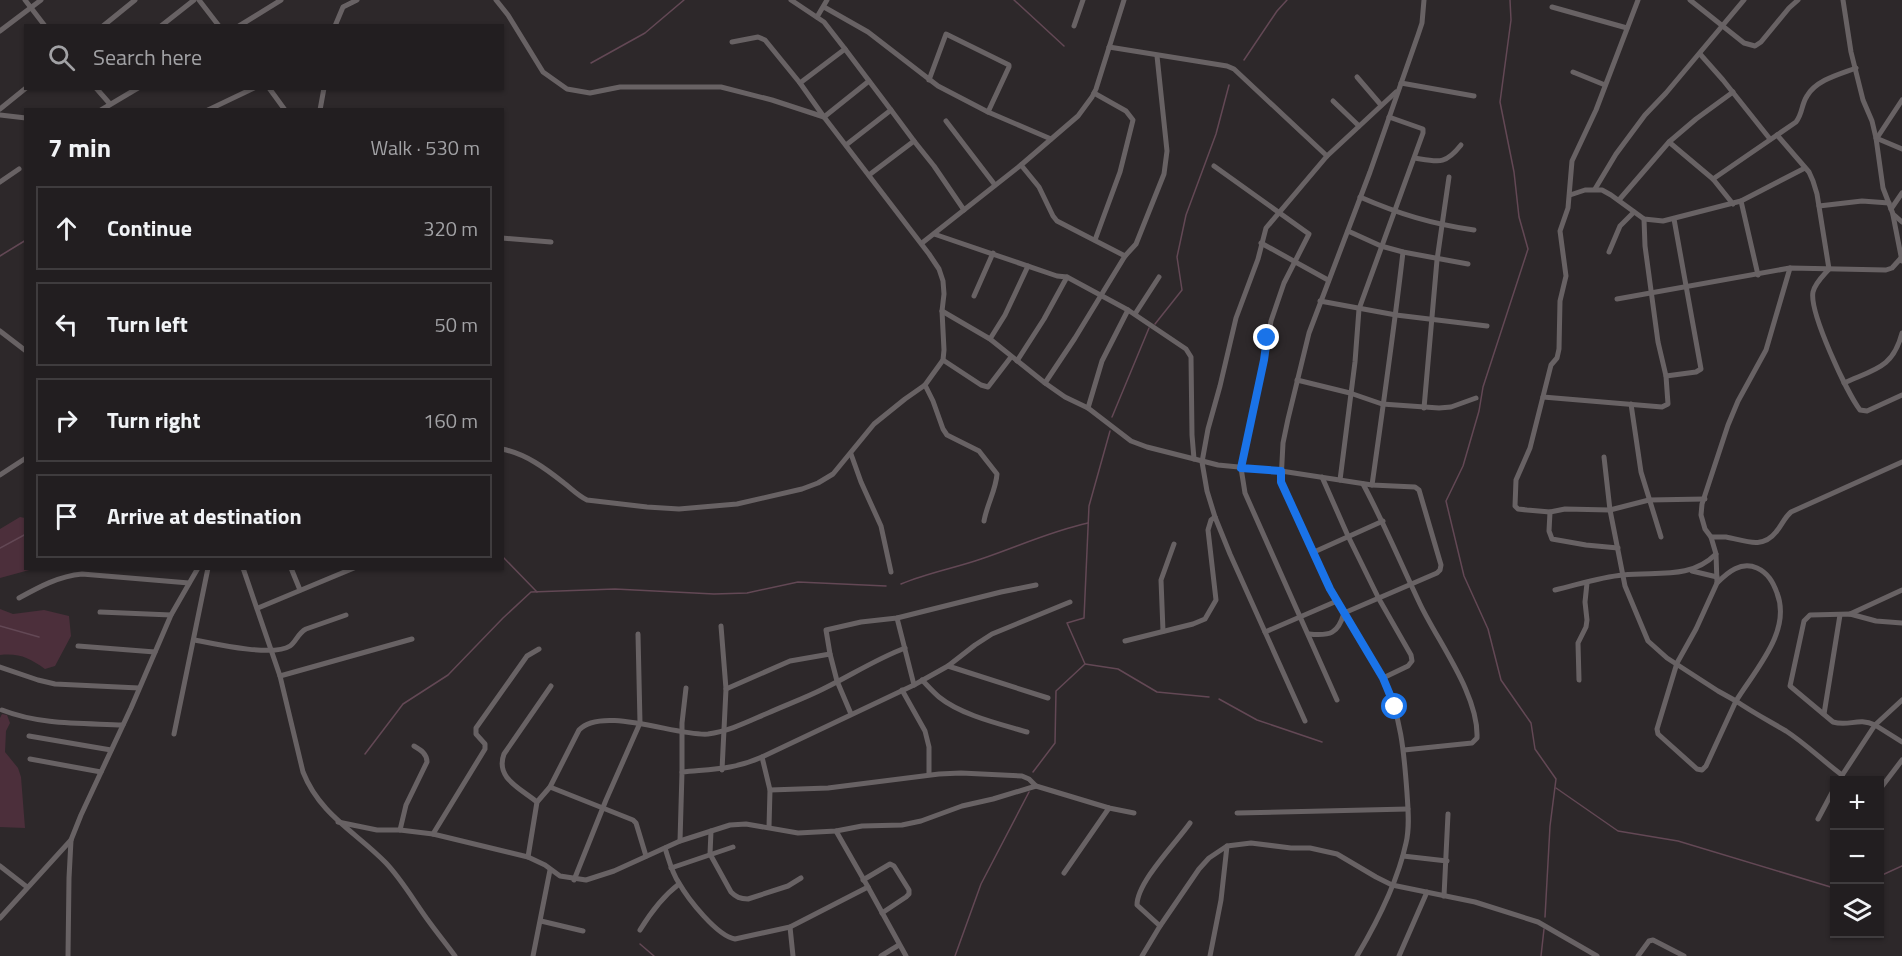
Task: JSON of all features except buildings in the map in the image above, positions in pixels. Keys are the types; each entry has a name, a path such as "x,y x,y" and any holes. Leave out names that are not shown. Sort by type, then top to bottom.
{"street":[{"path":"25,0 43,24"},
{"path":"0,31 41,0"},
{"path":"105,24 135,0"},
{"path":"164,24 194,0"},
{"path":"199,0 217,24"},
{"path":"242,24 281,0"},
{"path":"338,0 343,7"},
{"path":"336,24 343,7 357,0"},
{"path":"496,0 543,72 567,88 590,93 620,87 721,87 824,117"},
{"path":"791,0 830,28 934,166 964,210"},
{"path":"817,17 828,0"},
{"path":"1074,26 1083,0"},
{"path":"922,243 1021,165 1078,116 1094,93 1124,0"},
{"path":"1356,956 1370,933 1392,885 1407,842 1408,809 1400,724 1383,678 1337,602 1281,482 1281,471 1283,443 1306,340 1370,172 1422,23 1424,0"},
{"path":"1638,0 1587,132 1572,161 1568,208 1560,231 1566,276 1560,301 1560,349 1551,365 1530,448 1516,480 1515,502 1518,509 1550,512 1566,509 1610,510 1649,500 1705,499"},
{"path":"1690,0 1744,43 1755,46 1798,0"},
{"path":"1595,189 1616,154 1645,115 1700,54 1744,0"},
{"path":"1617,299 1790,268 1886,270 1902,260 1891,209 1880,174 1877,138 1863,100 1848,40 1843,0"},
{"path":"824,7 868,32 929,80 988,112 1051,139"},
{"path":"1552,7 1627,28"},
{"path":"929,80 946,34 1009,64 1010,67 988,112"},
{"path":"504,450 526,456 587,500 679,509 736,504 802,489 833,474 851,454 863,435 925,385 943,360 943,281 939,269 922,243 824,117 801,83 762,38 732,42"},
{"path":"1109,47 1234,69 1327,156"},
{"path":"801,83 845,49"},
{"path":"1700,54 1770,139"},
{"path":"1045,382 1102,296 1125,256 1136,244 1166,165 1167,151 1157,56"},
{"path":"1713,179 1800,117 1809,92 1826,80 1856,68"},
{"path":"1573,72 1605,85"},
{"path":"1357,77 1381,105"},
{"path":"824,117 869,81"},
{"path":"1401,83 1474,96"},
{"path":"0,109 24,90"},
{"path":"98,90 110,104"},
{"path":"104,108 134,90"},
{"path":"212,108 250,90"},
{"path":"270,90 284,108"},
{"path":"320,108 324,90"},
{"path":"1305,721 1215,518 1202,462 1236,318 1258,259 1266,228 1327,156 1398,91"},
{"path":"1619,200 1669,142 1733,92"},
{"path":"1094,93 1126,111 1133,120 1122,165 1095,240"},
{"path":"1877,138 1902,100"},
{"path":"1333,101 1359,126"},
{"path":"846,145 891,110"},
{"path":"0,115 24,118"},
{"path":"1340,480 1355,362 1359,309 1422,140 1423,129 1389,117"},
{"path":"946,121 995,185"},
{"path":"1777,135 1813,181 1829,269"},
{"path":"1877,138 1902,150"},
{"path":"869,175 914,141"},
{"path":"1669,142 1713,179 1733,204"},
{"path":"1415,158 1443,162 1452,156 1461,145"},
{"path":"1021,165 1039,187 1053,216 1061,224 1125,256"},
{"path":"1214,166 1309,234 1284,283 1270,321 1241,468 1245,493 1337,700"},
{"path":"0,182 19,168"},
{"path":"1570,195 1585,190 1602,190 1644,219 1654,221 1674,219 1741,201 1805,168"},
{"path":"1424,408 1437,260 1449,177"},
{"path":"1891,209 1902,193"},
{"path":"1360,197 1394,212 1442,226 1474,230"},
{"path":"1741,201 1758,275"},
{"path":"1819,206 1862,201 1891,209 1902,222"},
{"path":"1609,252 1620,226 1634,212"},
{"path":"1543,397 1665,406 1668,404 1666,376 1658,342 1644,237 1644,219"},
{"path":"1666,376 1696,372 1701,369 1674,219"},
{"path":"1348,231 1381,246 1437,260 1468,264"},
{"path":"934,234 1057,276 1067,277 1135,314 1190,352 1194,459"},
{"path":"504,238 551,242"},
{"path":"1261,243 1328,280"},
{"path":"1372,485 1403,252"},
{"path":"974,296 993,253"},
{"path":"990,339 1005,315 1029,266"},
{"path":"1717,580 1729,571 1740,567 1752,566 1764,571 1773,582 1780,600 1782,615 1773,640 1736,701 1706,766 1702,770 1697,769 1658,734 1657,729 1677,663 1696,629 1717,580 1716,554 1701,515 1705,499 1728,425 1738,401 1766,350 1790,268"},
{"path":"1829,269 1815,285 1813,299 1821,330 1860,410 1867,411 1902,395"},
{"path":"1017,361 1067,277"},
{"path":"1135,314 1159,277"},
{"path":"1320,301 1396,315 1487,326"},
{"path":"1088,408 1105,354 1128,310"},
{"path":"942,311 990,339 1065,397 1088,408 1131,441 1202,462 1372,485 1415,487 1419,490 1441,565 1440,570 1344,613"},
{"path":"0,331 24,349"},
{"path":"1845,383 1889,361 1896,351 1902,333"},
{"path":"943,360 981,385 988,387 1011,357"},
{"path":"1297,380 1350,393 1382,404 1424,408 1451,406 1476,398"},
{"path":"925,385 943,429 948,435 979,451 998,474 984,521"},
{"path":"1632,404 1641,472 1661,537"},
{"path":"851,454 881,526 891,572"},
{"path":"1604,457 1610,510 1624,586 1648,641 1660,652 1718,691 1785,730 1839,776"},
{"path":"0,475 24,459"},
{"path":"1711,537 1725,537 1746,543 1762,542 1776,533 1783,519 1791,512 1902,462"},
{"path":"0,467 11,468"},
{"path":"1322,477 1379,599 1411,655 1412,661 1408,666 1383,678"},
{"path":"1364,484 1426,618 1445,649 1464,688 1477,728 1477,738 1472,743 1404,750"},
{"path":"1550,512 1549,531 1552,539 1618,548"},
{"path":"1125,641 1192,624 1205,618 1216,600 1208,531 1210,520 1215,518"},
{"path":"1314,552 1383,521"},
{"path":"1163,631 1161,580 1174,544"},
{"path":"1555,590 1623,574 1690,570 1700,566 1716,554"},
{"path":"68,956 71,840 171,615 197,570"},
{"path":"174,734 208,570"},
{"path":"244,570 273,652 300,758 315,796 338,822 386,862 455,956"},
{"path":"292,570 300,590"},
{"path":"258,608 349,570"},
{"path":"1690,570 1717,580"},
{"path":"19,598 50,582 82,573 189,583"},
{"path":"1580,680 1578,643 1586,627 1587,583"},
{"path":"851,714 837,681 826,630 861,622 897,618 1036,585"},
{"path":"1902,590 1850,614 1809,615 1804,621 1790,686 1833,722 1841,724 1866,721 1902,742"},
{"path":"682,772 722,770 749,763 914,685 948,666 984,639 1070,602"},
{"path":"1265,632 1337,602"},
{"path":"100,612 171,615"},
{"path":"1309,634 1332,633 1341,624 1344,613"},
{"path":"1850,614 1876,621 1902,623"},
{"path":"195,640 273,652 291,646 306,629 346,615"},
{"path":"1824,714 1840,615"},
{"path":"897,618 914,685"},
{"path":"721,626 726,689 722,770"},
{"path":"574,880 640,723 638,634"},
{"path":"280,676 412,639"},
{"path":"78,646 155,652"},
{"path":"528,857 537,802 550,787 579,730 584,725 601,722 640,723 694,735 725,731 904,648"},
{"path":"433,834 485,749 483,742 476,734 476,728 527,656 538,649"},
{"path":"726,689 790,661 830,654"},
{"path":"948,666 1048,698"},
{"path":"0,667 55,684 139,688"},
{"path":"922,680 939,698 954,706 1027,732"},
{"path":"537,802 505,776 501,770 501,762 504,754 551,686"},
{"path":"680,841 682,732 686,688"},
{"path":"902,690 925,731 929,747 929,774"},
{"path":"1842,776 1875,725 1902,700"},
{"path":"2,710 40,720 123,725"},
{"path":"29,736 111,750"},
{"path":"400,830 406,805 427,762 425,754 414,746"},
{"path":"762,757 770,790 768,827"},
{"path":"30,759 101,772"},
{"path":"1884,784 1902,760"},
{"path":"770,790 828,788 929,774 961,772 1022,776 1036,786 1109,808 1134,813"},
{"path":"338,822 377,830 433,834 528,857 560,876 574,880 586,880 596,878 680,841 730,825 746,824 798,833 836,831 862,826 902,825 1036,786"},
{"path":"550,787 633,820 636,823 646,856"},
{"path":"1818,819 1830,796"},
{"path":"1064,873 1109,808"},
{"path":"1237,813 1408,809"},
{"path":"1444,896 1448,814"},
{"path":"1160,926 1137,905 1137,898 1145,882 1190,823"},
{"path":"711,831 710,854 731,892 742,899 788,886 801,878"},
{"path":"836,831 906,956"},
{"path":"0,918 71,840"},
{"path":"1142,956 1160,926 1209,858 1227,846 1251,843 1324,850 1336,854 1392,885 1475,902 1538,922 1597,956"},
{"path":"1210,956 1221,900 1227,846"},
{"path":"671,868 733,847"},
{"path":"665,848 679,884 728,938 745,938 790,927 868,887"},
{"path":"1402,856 1447,861"},
{"path":"863,879 886,864 890,864 894,866 909,890 906,897 882,913"},
{"path":"0,866 27,887"},
{"path":"533,956 550,870"},
{"path":"640,930 653,908 679,884"},
{"path":"1399,956 1427,892"},
{"path":"541,921 583,931"},
{"path":"790,927 793,956"},
{"path":"1638,956 1649,941 1653,940 1684,956"},
{"path":"881,956 899,945"}],"shaded area":[{"path":"20,517 24,518 24,570 29,570 0,578 0,529"},
{"path":"0,609 13,614 44,610 69,616 71,636 55,666 45,669 24,657 0,655"},
{"path":"2,714 7,715 10,723 6,731 5,752 18,768 21,777 25,828 0,827 0,718"}],"waterway":[{"path":"591,63 645,33 684,0"},
{"path":"1014,0 1064,46"},
{"path":"1244,60 1287,0"},
{"path":"1510,0 1511,20 1500,102 1514,172 1519,217 1528,249 1483,387 1479,411 1463,466 1446,501 1464,576 1488,629 1501,680 1531,723 1535,749 1556,779 1550,826 1545,917"},
{"path":"1155,324 1182,290 1177,257 1186,215 1216,134 1229,85"},
{"path":"0,256 24,241"},
{"path":"1112,417 1149,328"},
{"path":"1033,772 1055,743 1056,691 1085,664 1067,623 1084,618 1089,506 1110,431"},
{"path":"901,584 1088,523"},
{"path":"0,548 24,535"},
{"path":"504,558 537,592"},
{"path":"365,754 403,704 448,675 531,592 615,589 714,594 747,593 798,582 886,586"},
{"path":"0,626 39,637"},
{"path":"1085,664 1118,669 1157,692 1209,697"},
{"path":"1219,699 1257,720 1322,742"},
{"path":"1556,788 1618,831 1678,841 1830,887"},
{"path":"955,956 981,884 1029,792"},
{"path":"1884,874 1902,866"},
{"path":"1541,956 1544,929"},
{"path":"640,944 654,956"}],"route":[{"path":"1267,338 1241,468 1281,471 1281,482 1330,589 1383,678 1395,707"}]}
